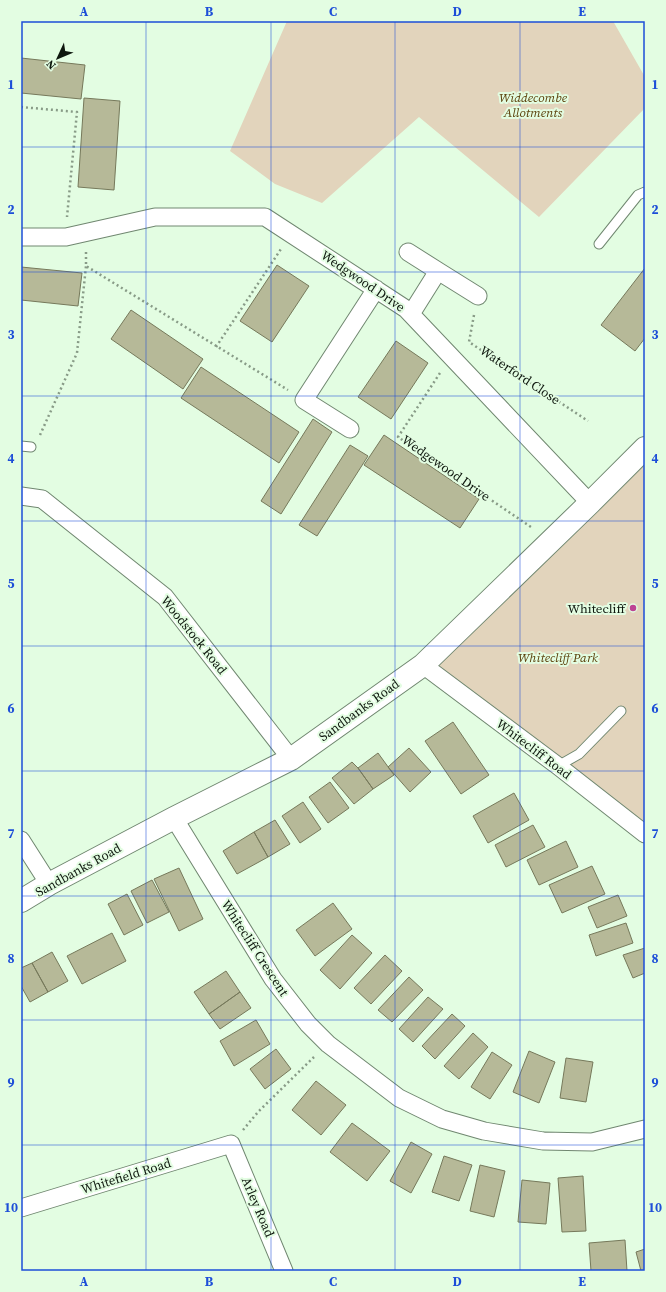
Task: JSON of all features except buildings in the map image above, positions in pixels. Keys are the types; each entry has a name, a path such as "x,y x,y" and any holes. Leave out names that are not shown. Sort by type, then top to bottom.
{"main road":[{"name":"Sandbanks Road","path":"21,901 49,884 291,758 423,665 645,448"}],"street":[{"name":"Wedgwood Drive","path":"21,237 66,237 155,217 265,217 406,309 590,503"},
{"path":"408,252 478,296"},
{"path":"411,314 438,272"},
{"path":"350,429 304,400 376,289"},
{"name":"Woodstock Road","path":"21,496 42,498 165,597 291,758"},
{"name":"Whitecliff Road","path":"423,665 558,766 645,834"},
{"name":"Whitecliff Crescent","path":"174,818 273,979 308,1024 328,1044 398,1098 442,1119 484,1131 543,1141 592,1142 645,1129"},
{"path":"21,840 49,884"},
{"name":"Whitefield Road","path":"21,1208 231,1144"},
{"name":"Arley Road","path":"231,1144 284,1271"}],"lane":[{"path":"599,244 638,194 645,192"},
{"path":"21,446 31,447"},
{"path":"558,766 579,754 621,711"}],"path":[{"path":"21,107 77,112 66,237"},
{"path":"31,447 37,442 77,353 86,266 86,233"},
{"path":"216,347 291,234"},
{"path":"86,266 304,400"},
{"name":"Waterford Close","path":"478,296 469,342 588,421"},
{"name":"Wedgewood Drive","path":"451,357 398,437 531,527"},
{"path":"258,1112 328,1044"}],"green space":[{"name":"Widdecombe Allotments","path":"287,21 613,21 645,77 645,108 539,217 419,117 322,203 275,184 230,151"},
{"name":"Whitecliff Park","path":"645,448 645,834 423,665"}],"place":[{"name":"Whitecliff","path":"633,608"}]}
